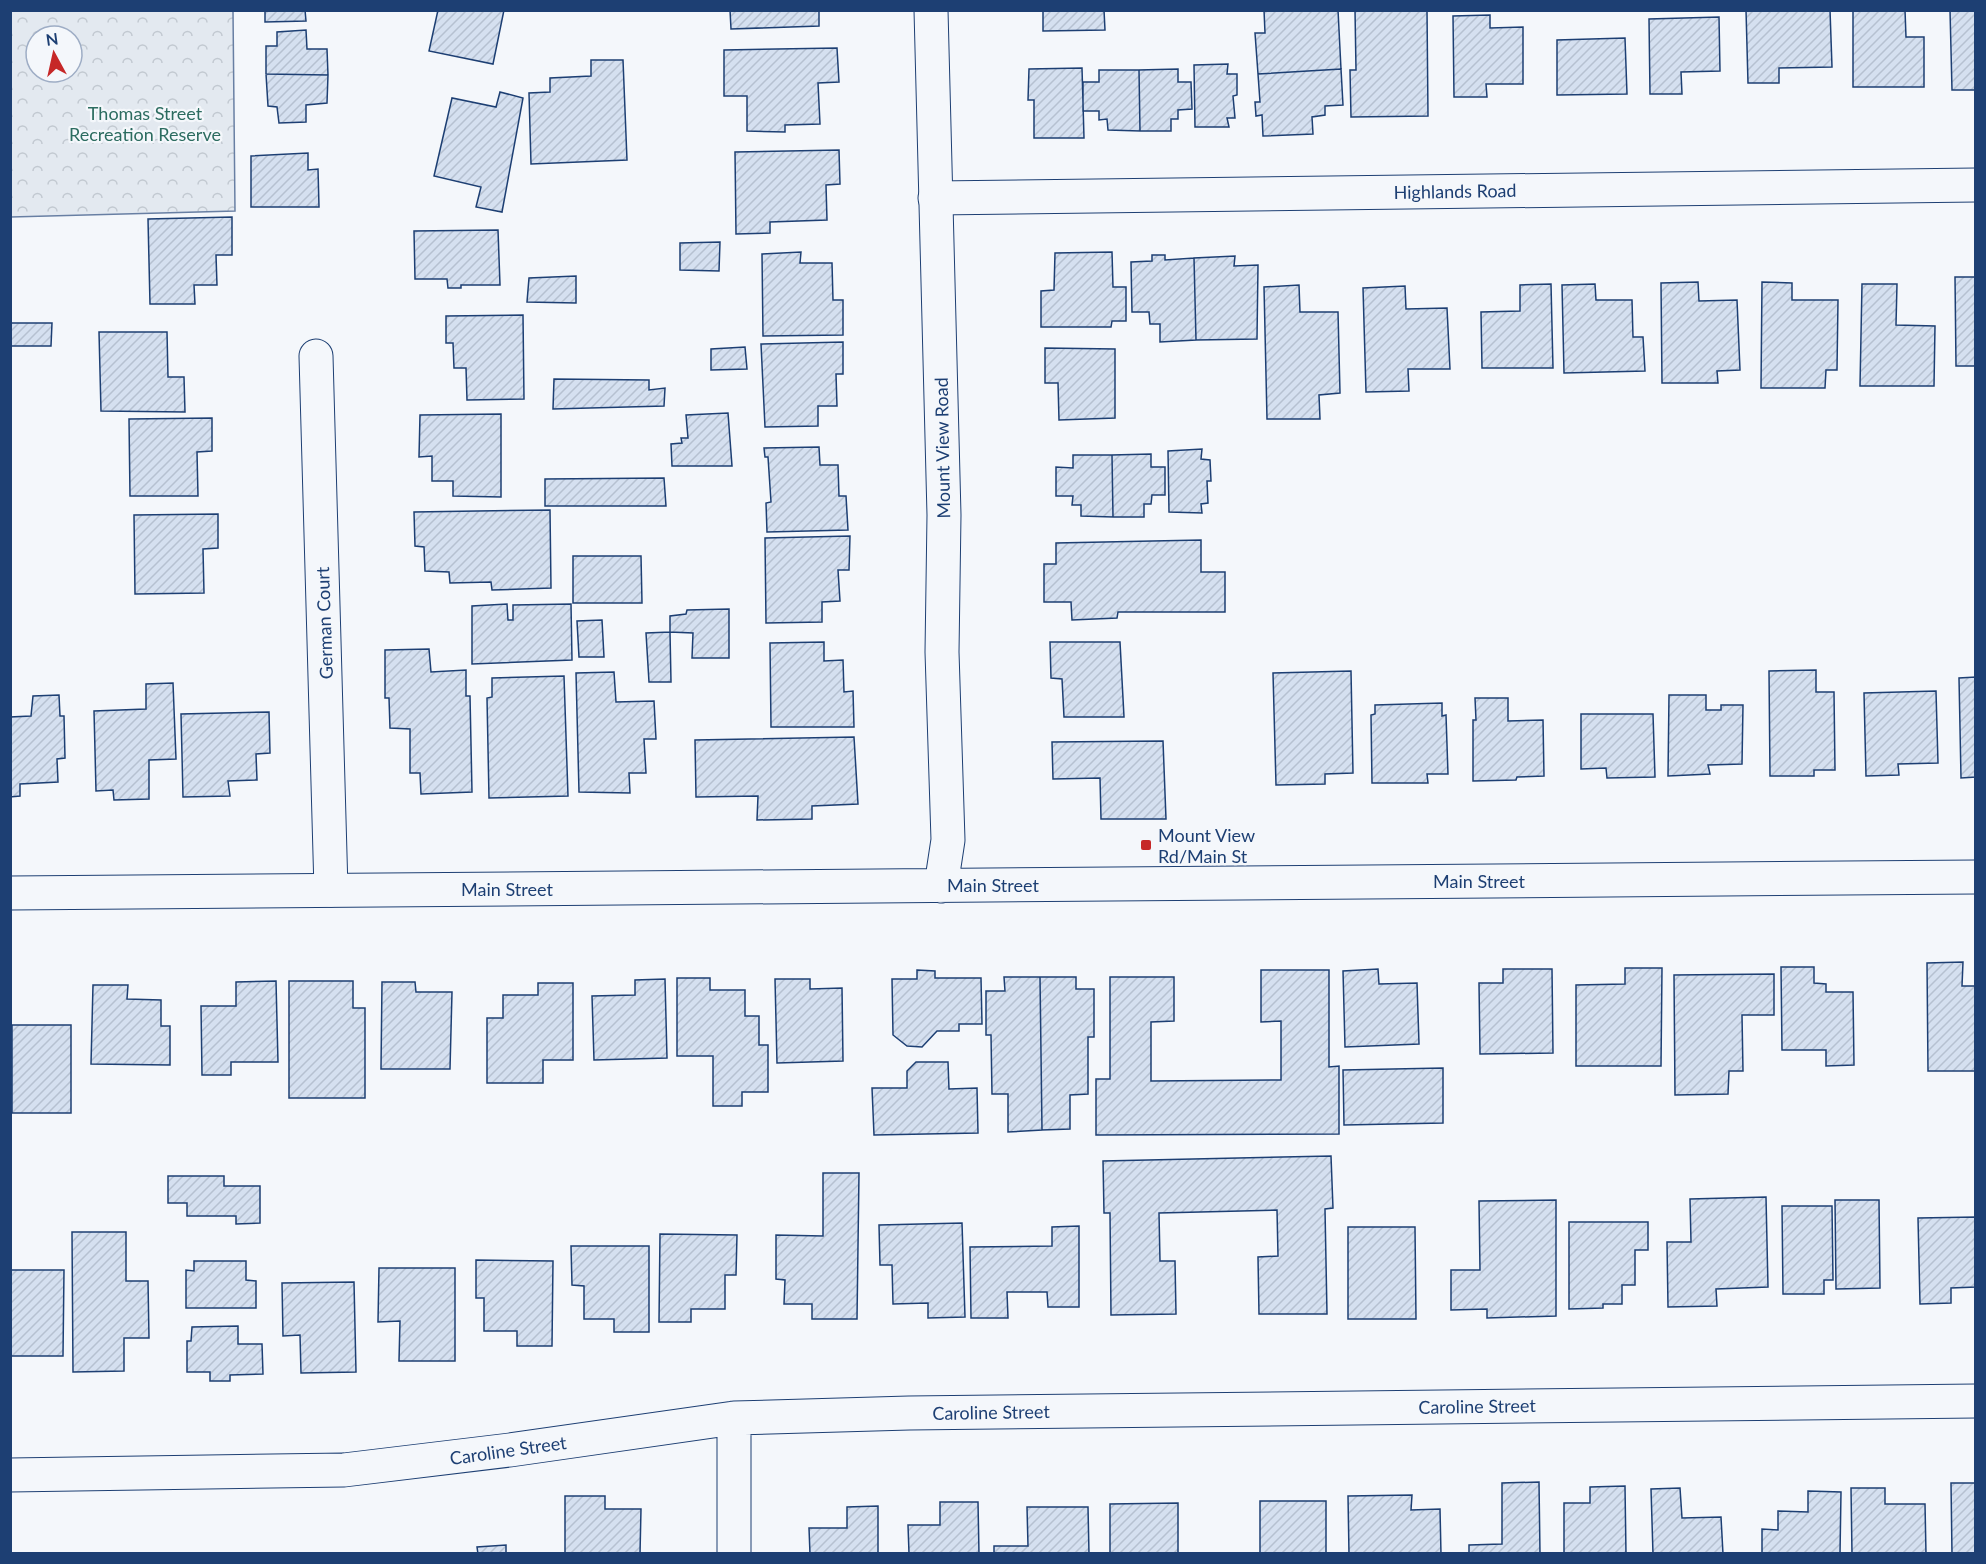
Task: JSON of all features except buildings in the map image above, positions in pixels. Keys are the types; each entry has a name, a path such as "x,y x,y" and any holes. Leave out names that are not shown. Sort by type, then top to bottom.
{"street":[{"name":"Mount View Road","path":"931,10 944,514 942,652 948,840 941,886"},
{"name":"Highlands Road","path":"935,198 1976,185"},
{"name":"German Court","path":"316,356 331,890"},
{"name":"Main Street","path":"10,893 1976,877"},
{"name":"Caroline Street","path":"10,1475 344,1470 510,1450 734,1418 909,1413 1976,1401"},
{"path":"734,1418 734,1554"}],"green space":[{"name":"Thomas Street Recreation Reserve","path":"10,11 233,11 235,211 11,217"}],"place":[{"name":"Mount View Rd/Main St","path":"1146,845"}]}
